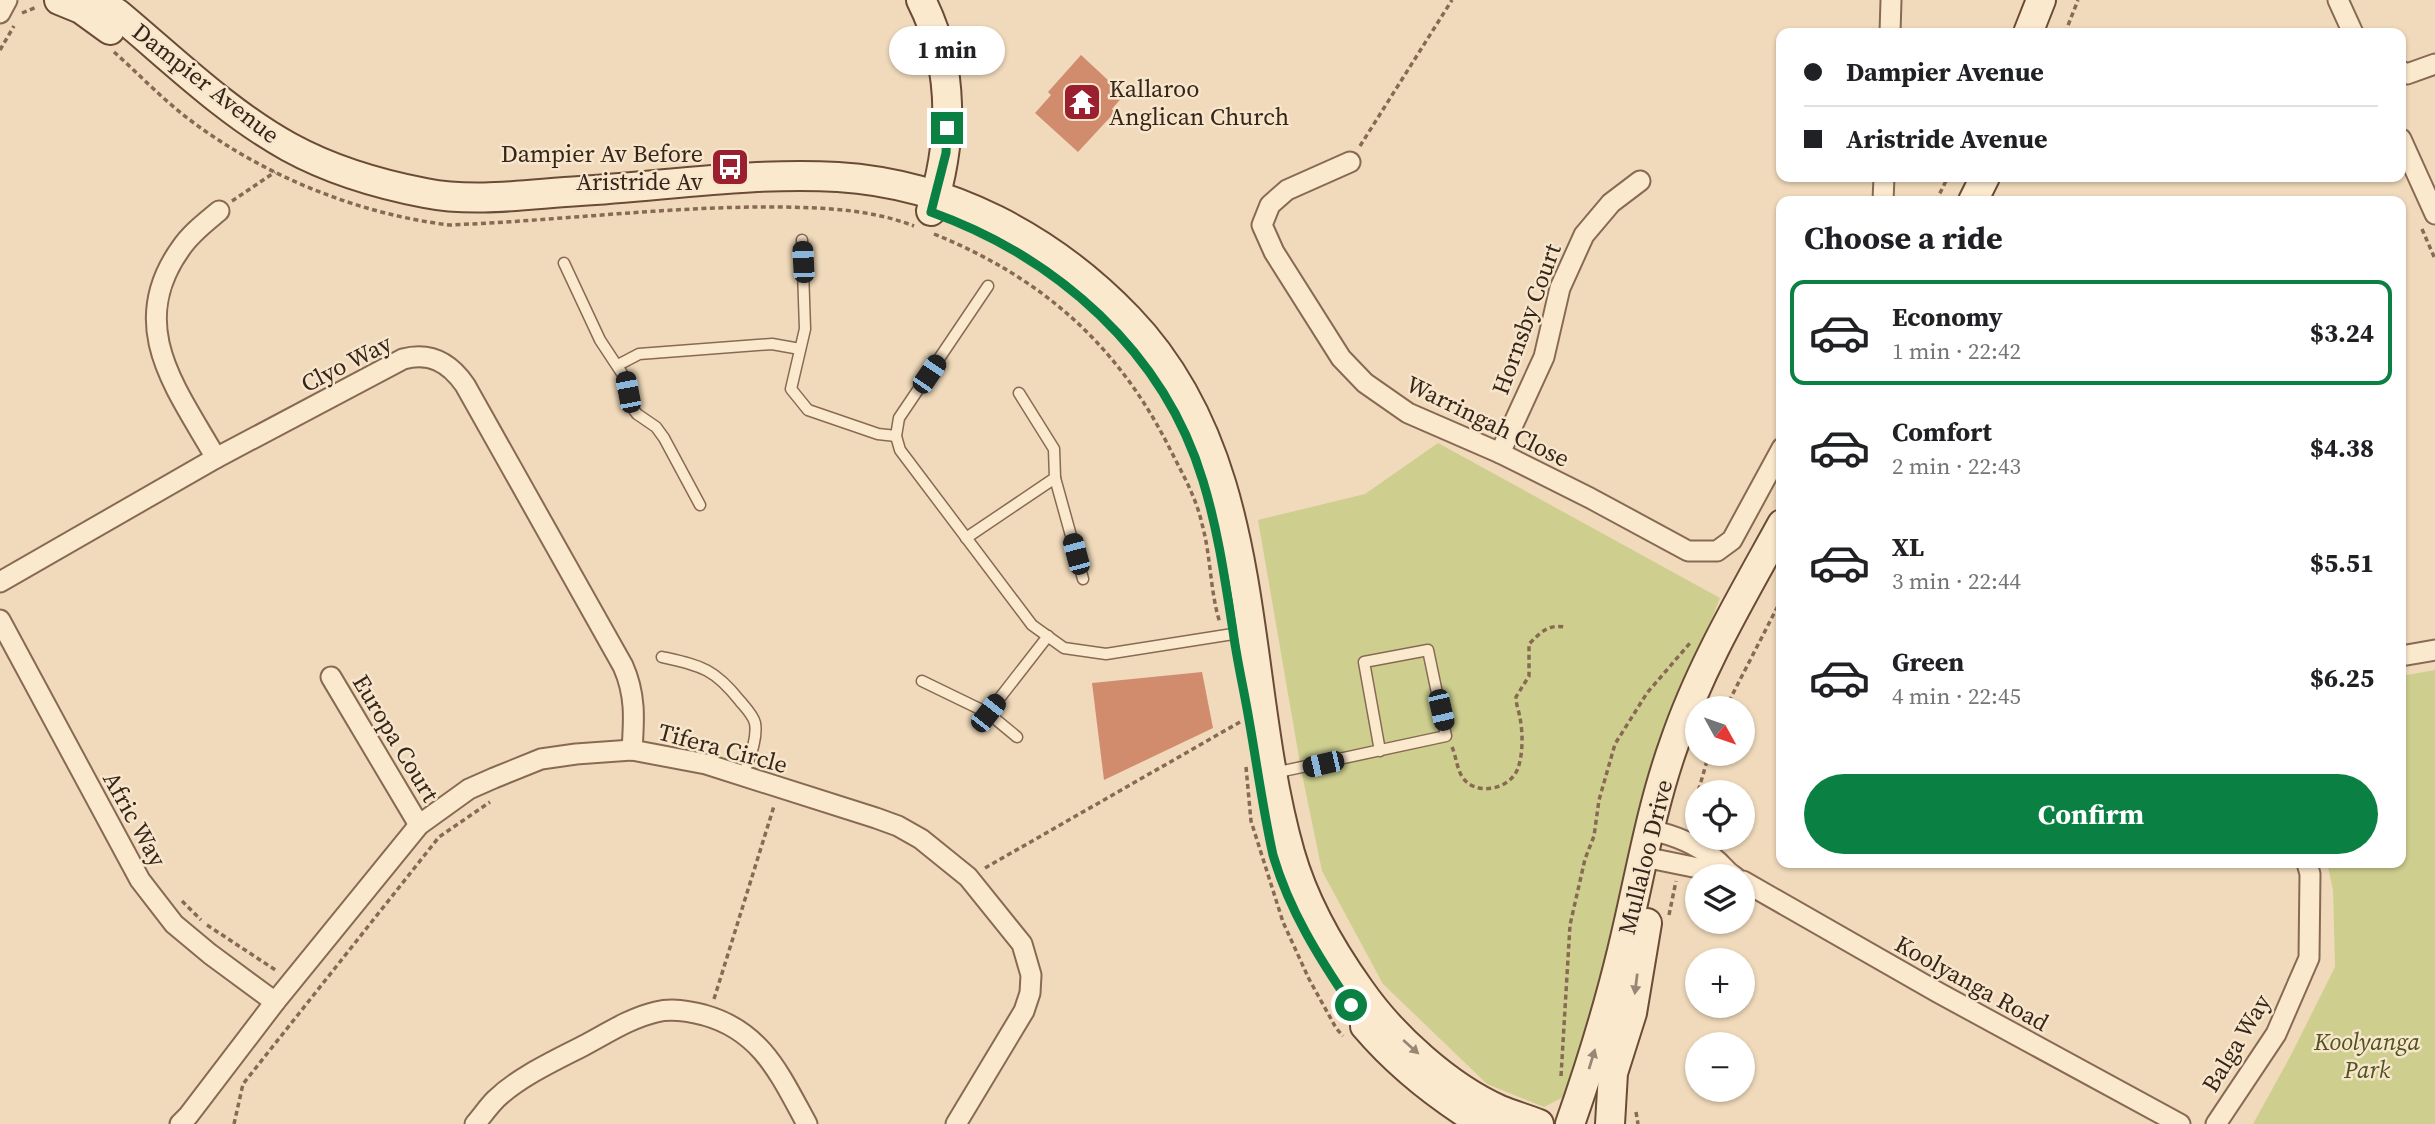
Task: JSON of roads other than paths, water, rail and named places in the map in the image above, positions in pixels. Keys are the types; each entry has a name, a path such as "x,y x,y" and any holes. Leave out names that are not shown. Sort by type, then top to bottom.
{"main road":[{"name":"Dampier Avenue","path":"59,0 97,19 228,127 281,161 353,192 401,205 451,215 739,196 816,195 933,204 960,202 996,219 1073,266 1128,318 1149,342 1190,404 1208,444 1236,537 1273,774 1289,850 1306,898 1330,943 1378,1016 1420,1056 1463,1088 1498,1109 1539,1124"},
{"name":"Dampier Avenue","path":"97,0 118,14 248,121 285,144 354,174 397,187 433,195 507,197 729,180 838,177 906,188 961,223 1017,251 1073,289 1130,344 1168,401 1203,479 1222,554 1233,634 1273,855 1279,877 1296,914 1322,962 1365,1026 1393,1059 1439,1096 1483,1124"},
{"path":"921,0 940,46 946,74 946,153 933,204"},
{"path":"2030,28 2041,0"},
{"path":"2048,28 2059,0"},
{"name":"Mullaloo Drive","path":"1610,1124 1613,1073 1632,1013 1655,845 1674,743 1734,613 1776,535"},
{"path":"1713,696 1776,571"},
{"name":"Mullaloo Drive","path":"1570,1124 1655,845 1685,763"}],"street":[{"path":"0,13 7,0"},
{"path":"1890,28 1891,0"},
{"path":"2337,0 2351,28"},
{"path":"2406,74 2435,64"},
{"path":"2406,150 2435,214"},
{"name":"Warringah Close","path":"1350,162 1287,190 1270,205 1262,225 1274,252 1341,358 1364,383 1408,414 1500,453 1689,551 1717,551 1732,540 1776,459"},
{"name":"Hornsby Court","path":"1500,453 1544,357 1560,288 1584,235 1611,203 1640,181"},
{"path":"216,458 165,368 155,331 158,296 173,261 190,236 219,211"},
{"name":"Clyo Way","path":"0,582 216,458 403,359 417,356 443,361 465,385 623,666 629,680 634,707 632,750"},
{"name":"Afric Way","path":"0,620 140,880 159,906 191,939 275,1002"},
{"path":"2406,655 2435,650"},
{"name":"Europa Court","path":"331,677 419,825"},
{"name":"Tifera Circle","path":"189,1121 275,1002 419,825 469,789 541,759 632,750 673,757 743,776 898,826 946,857 968,877 1023,944 1031,984 1024,1011 956,1124"},
{"path":"1655,845 1705,852 1722,864"},
{"path":"1655,845 1697,864"},
{"name":"Balga Way","path":"2216,1124 2276,1034 2309,958 2308,868"},
{"name":"Koolyanga Road","path":"1755,888 1891,967 2180,1124"},
{"path":"475,1124 496,1099 510,1088 559,1059 632,1020 673,1009 708,1016 739,1030 760,1048 781,1076 807,1124"}],"lane":[{"path":"802,240 805,329 791,389 808,410 878,434 896,436"},
{"path":"564,263 600,340 625,378 631,406 637,414 656,427 664,438 700,505"},
{"path":"988,286 899,418 896,436 900,450 1032,625 1064,648 1106,654 1233,634"},
{"path":"618,366 639,354 772,344 800,349"},
{"path":"1019,393 1054,449 1055,478 1083,579"},
{"path":"966,538 1055,478"},
{"path":"988,713 1048,636"},
{"path":"1273,774 1380,751 1446,736 1428,650 1364,662 1380,751"},
{"path":"662,657 699,666 714,673 751,714 755,723 755,735 743,776"},
{"path":"922,681 988,713 1017,737"}],"place":[{"name":"Kallaroo Anglican Church","path":"1082,102"},
{"name":"Dampier Av Before Aristride Av","path":"730,167"}],"park label":[{"name":"Koolyanga Park","path":"2367,1055"}]}
